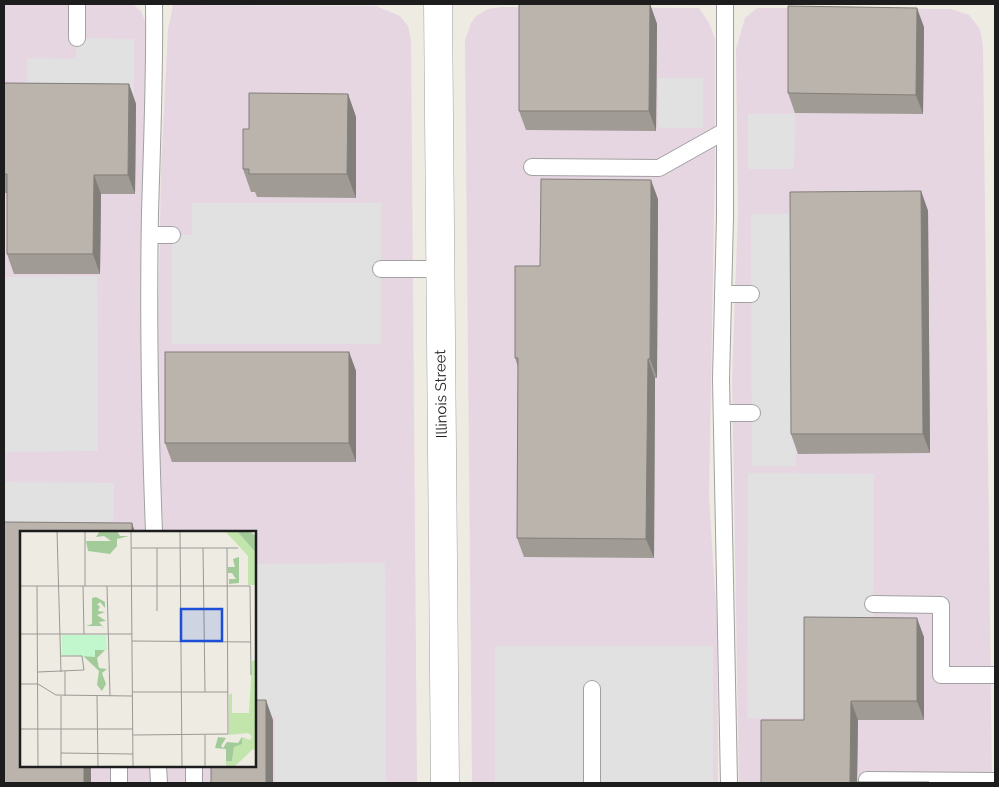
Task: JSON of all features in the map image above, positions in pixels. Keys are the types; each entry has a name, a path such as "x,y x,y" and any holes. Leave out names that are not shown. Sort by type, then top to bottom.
{"street":[{"name":"Illinois Street","path":"438,4 445,783"}],"lane":[{"path":"77,4 77,38"},
{"path":"154,4 155,69 150,235 149,394 154,531"},
{"path":"725,4 722,413 728,783"},
{"path":"532,167 659,168 725,131"},
{"path":"150,235 172,235"},
{"path":"381,269 440,269"},
{"path":"723,294 751,294"},
{"path":"722,413 752,413"},
{"path":"873,604 941,605 941,675 995,675"},
{"path":"592,689 592,783"},
{"path":"119,767 119,783"},
{"path":"158,767 159,783"},
{"path":"194,767 194,783"},
{"path":"867,780 995,781"}],"shaded area":[{"path":"4,4 134,5 141,11 145,21 147,69 142,204 142,394 145,531 20,531 20,767 150,767 150,783 4,783"},
{"path":"173,5 376,6 400,16 408,26 411,39 417,783 166,783 166,767 256,767 256,531 163,531 157,394 161,169 168,29"},
{"path":"501,7 699,8 709,23 715,39 715,160 709,497 717,623 718,783 472,783 465,40 471,23 476,16 488,9"},
{"path":"757,8 951,9 969,15 980,29 983,46 992,783 739,783 732,379 738,212 736,49 745,18"},
{"path":"77,38 134,39 134,93 27,92 27,58 76,59"},
{"path":"658,78 703,78 703,128 658,128"},
{"path":"748,114 795,114 794,169 748,169"},
{"path":"192,203 381,203 381,344 172,344 172,235 192,235"},
{"path":"751,214 795,214 796,466 752,466"},
{"path":"97,276 98,451 4,452 4,277"},
{"path":"748,473 874,474 873,637 811,718 747,718"},
{"path":"4,482 114,483 113,531 4,532"},
{"path":"385,563 386,783 275,783 275,717 256,717 256,564"},
{"path":"495,646 713,646 713,783 495,783"}],"building":[{"path":"519,4 650,4 649,111 519,111"},
{"path":"788,6 917,8 916,95 788,93"},
{"path":"4,83 129,84 128,175 94,175 93,254 7,254 7,174 4,174"},
{"path":"249,93 348,94 347,174 249,174 249,169 243,169 243,129 249,129"},
{"path":"541,179 651,180 646,539 517,538 518,358 515,358 515,266 540,266"},
{"path":"921,191 923,434 791,434 790,192"},
{"path":"165,352 349,352 349,443 165,443"},
{"path":"4,522 132,523 132,531 20,531 20,767 84,767 84,783 4,783"},
{"path":"804,617 917,618 917,701 851,701 850,782 929,783 761,783 761,720 804,720"},
{"path":"256,700 266,700 266,783 211,783 211,767 256,767"}]}
